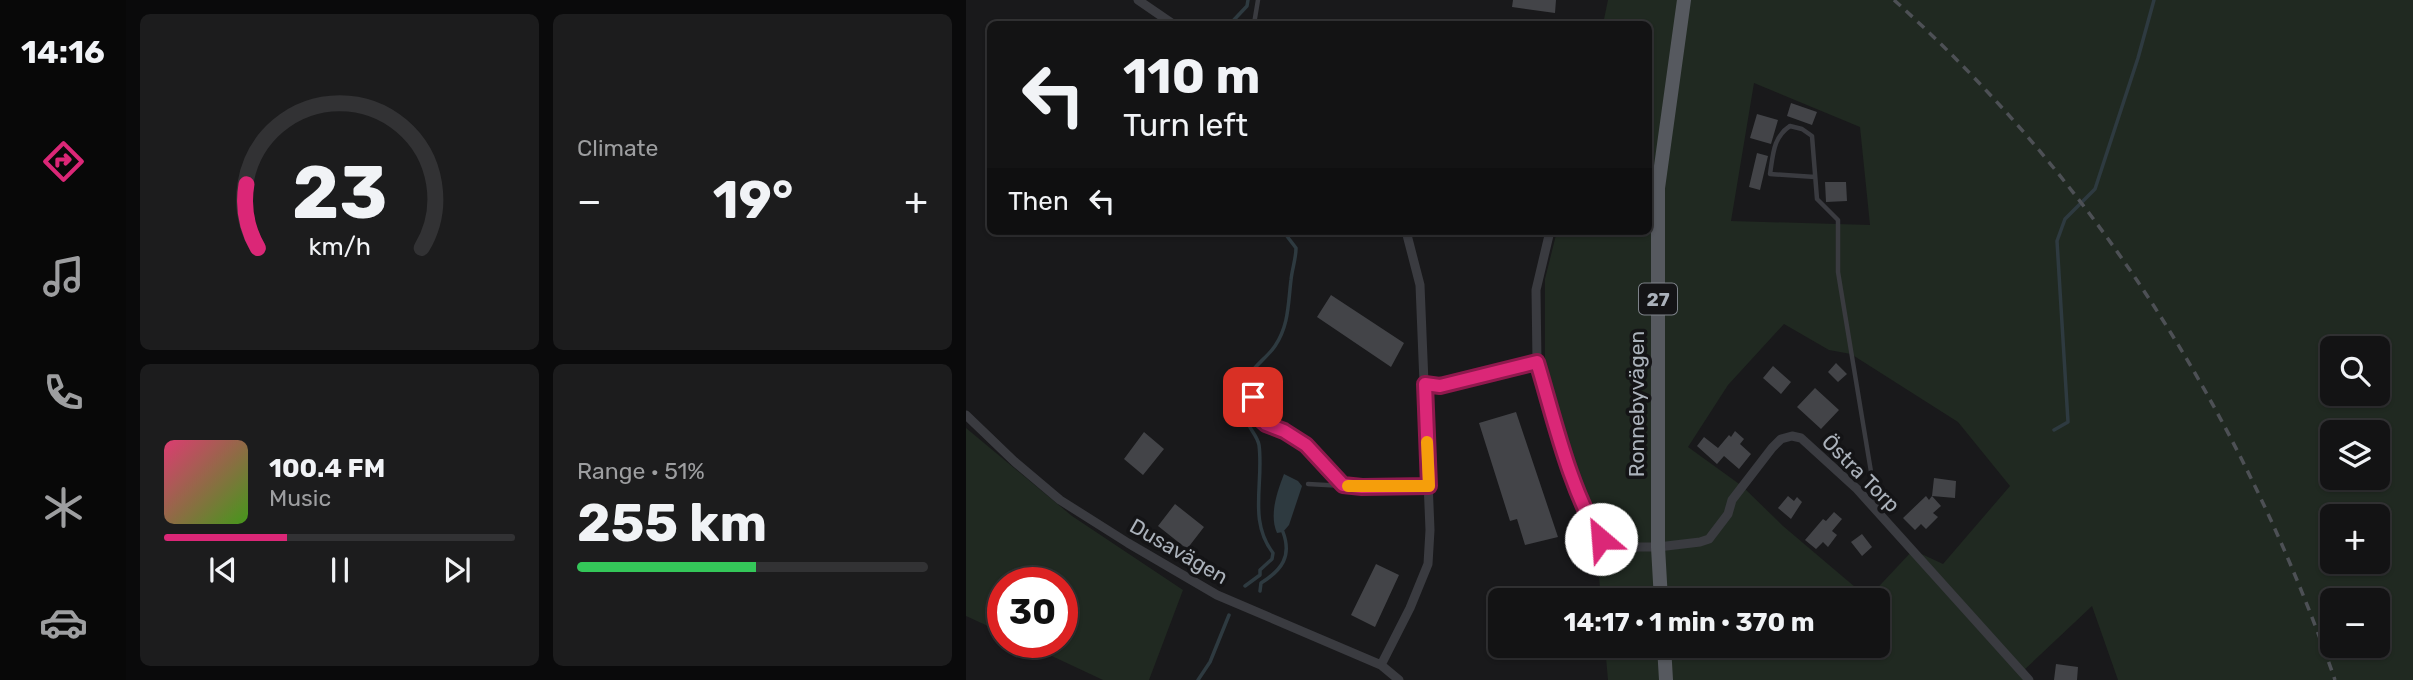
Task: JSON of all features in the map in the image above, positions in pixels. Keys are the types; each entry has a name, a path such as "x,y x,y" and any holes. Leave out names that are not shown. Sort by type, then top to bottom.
{"main road":[{"name":"Ronnebyvägen","path":"1660,588 1658,188 1684,0"},
{"path":"1665,658 1666,680"}],"street":[{"path":"1138,0 1169,21"},
{"path":"1381,665 1410,608 1428,564 1429,486 1420,285 1407,235"},
{"path":"1549,235 1536,290 1537,362 1564,452 1591,523 1601,539 1619,547 1658,547"},
{"path":"1425,384 1440,386 1537,362"},
{"name":"Dusavägen","path":"966,415 1014,462 1060,500 1128,543 1217,595 1381,665 1399,680"},
{"name":"Östra Torp","path":"1658,547 1709,539 1727,514 1732,499 1772,448 1781,439 1792,436 1801,438 1857,489 2029,680"}],"lane":[{"path":"1254,21 1258,0"},
{"path":"1815,177 1770,174 1780,132 1790,126 1802,128 1812,136 1817,199 1838,220 1838,272 1877,512"},
{"path":"1266,370 1258,380 1253,397 1256,415 1266,424 1284,431 1306,445 1343,485"},
{"path":"1308,484 1362,487 1429,486"}],"shaded area":[{"path":"1608,0 2413,0 2413,680 2118,680 2092,606 2022,672 2029,680 1608,680 1606,658 1890,658 1890,588 1877,588 1913,550 1943,564 2010,486 1958,422 1851,354 1829,350 1784,324 1728,385 1688,447 1742,486 1783,526 1856,588 1600,588 1596,541 1545,361 1545,279 1556,235 1652,235 1652,21 1604,21","holes":["1754,83 1860,127 1870,225 1731,221"]},
{"path":"966,428 1072,516 1183,590 1149,680 1103,680 1056,658 1078,658 1078,567 987,567 987,626 966,616"},
{"path":"1284,474 1302,486 1289,525 1283,532 1277,533 1274,511"}],"building":[{"path":"1513,0 1556,0 1555,13 1512,7"},
{"path":"1791,103 1817,112 1812,125 1787,116"},
{"path":"1757,114 1778,120 1771,144 1750,138"},
{"path":"1757,153 1768,156 1760,190 1749,187"},
{"path":"1825,182 1846,182 1847,201 1826,202"},
{"path":"1331,295 1404,343 1391,367 1317,317"},
{"path":"1836,363 1847,374 1838,382 1828,372"},
{"path":"1773,366 1791,382 1781,394 1763,378"},
{"path":"1815,388 1839,410 1821,429 1797,407"},
{"path":"1516,412 1558,537 1525,545 1517,519 1510,521 1479,423"},
{"path":"1735,431 1744,439 1740,444 1751,454 1739,469 1724,456 1717,464 1697,446 1704,437 1718,448"},
{"path":"1144,432 1164,449 1143,475 1124,459"},
{"path":"1934,478 1956,481 1955,498 1932,496"},
{"path":"1788,496 1794,501 1797,497 1802,502 1791,519 1778,508"},
{"path":"1926,496 1929,500 1932,496 1941,506 1933,513 1938,517 1926,529 1921,524 1915,530 1903,518"},
{"path":"1175,504 1204,527 1187,549 1158,526"},
{"path":"1834,512 1842,519 1832,531 1837,535 1828,547 1823,542 1816,549 1805,540 1823,519 1826,521"},
{"path":"1862,534 1872,547 1862,556 1851,542"},
{"path":"1376,564 1399,575 1375,627 1351,615"},
{"path":"2056,664 2078,667 2077,680 2054,680"}],"waterway":[{"path":"1233,21 1247,6 1248,0"},
{"path":"2054,430 2068,422 2057,241 2065,219 2095,189 2154,0"},
{"path":"1245,586 1260,575 1260,570 1272,559 1273,553 1265,541 1259,515 1259,445 1247,421 1243,400 1247,379 1275,346 1285,322 1296,248 1286,235"},
{"path":"1260,591 1261,583 1275,573 1286,555 1283,532"},
{"path":"1198,680 1210,662 1229,615"}],"railway":[{"path":"1894,0 1968,71 2037,147 2100,228 2158,312 2210,400 2257,490 2299,584 2335,680"}],"slow traffic":[{"path":"1348,486 1429,486 1427,442"}],"route":[{"path":"1253,397 1256,415 1266,424 1284,431 1306,445 1343,485 1429,486 1425,384 1440,386 1537,362 1564,452 1591,523 1601,539"}]}
